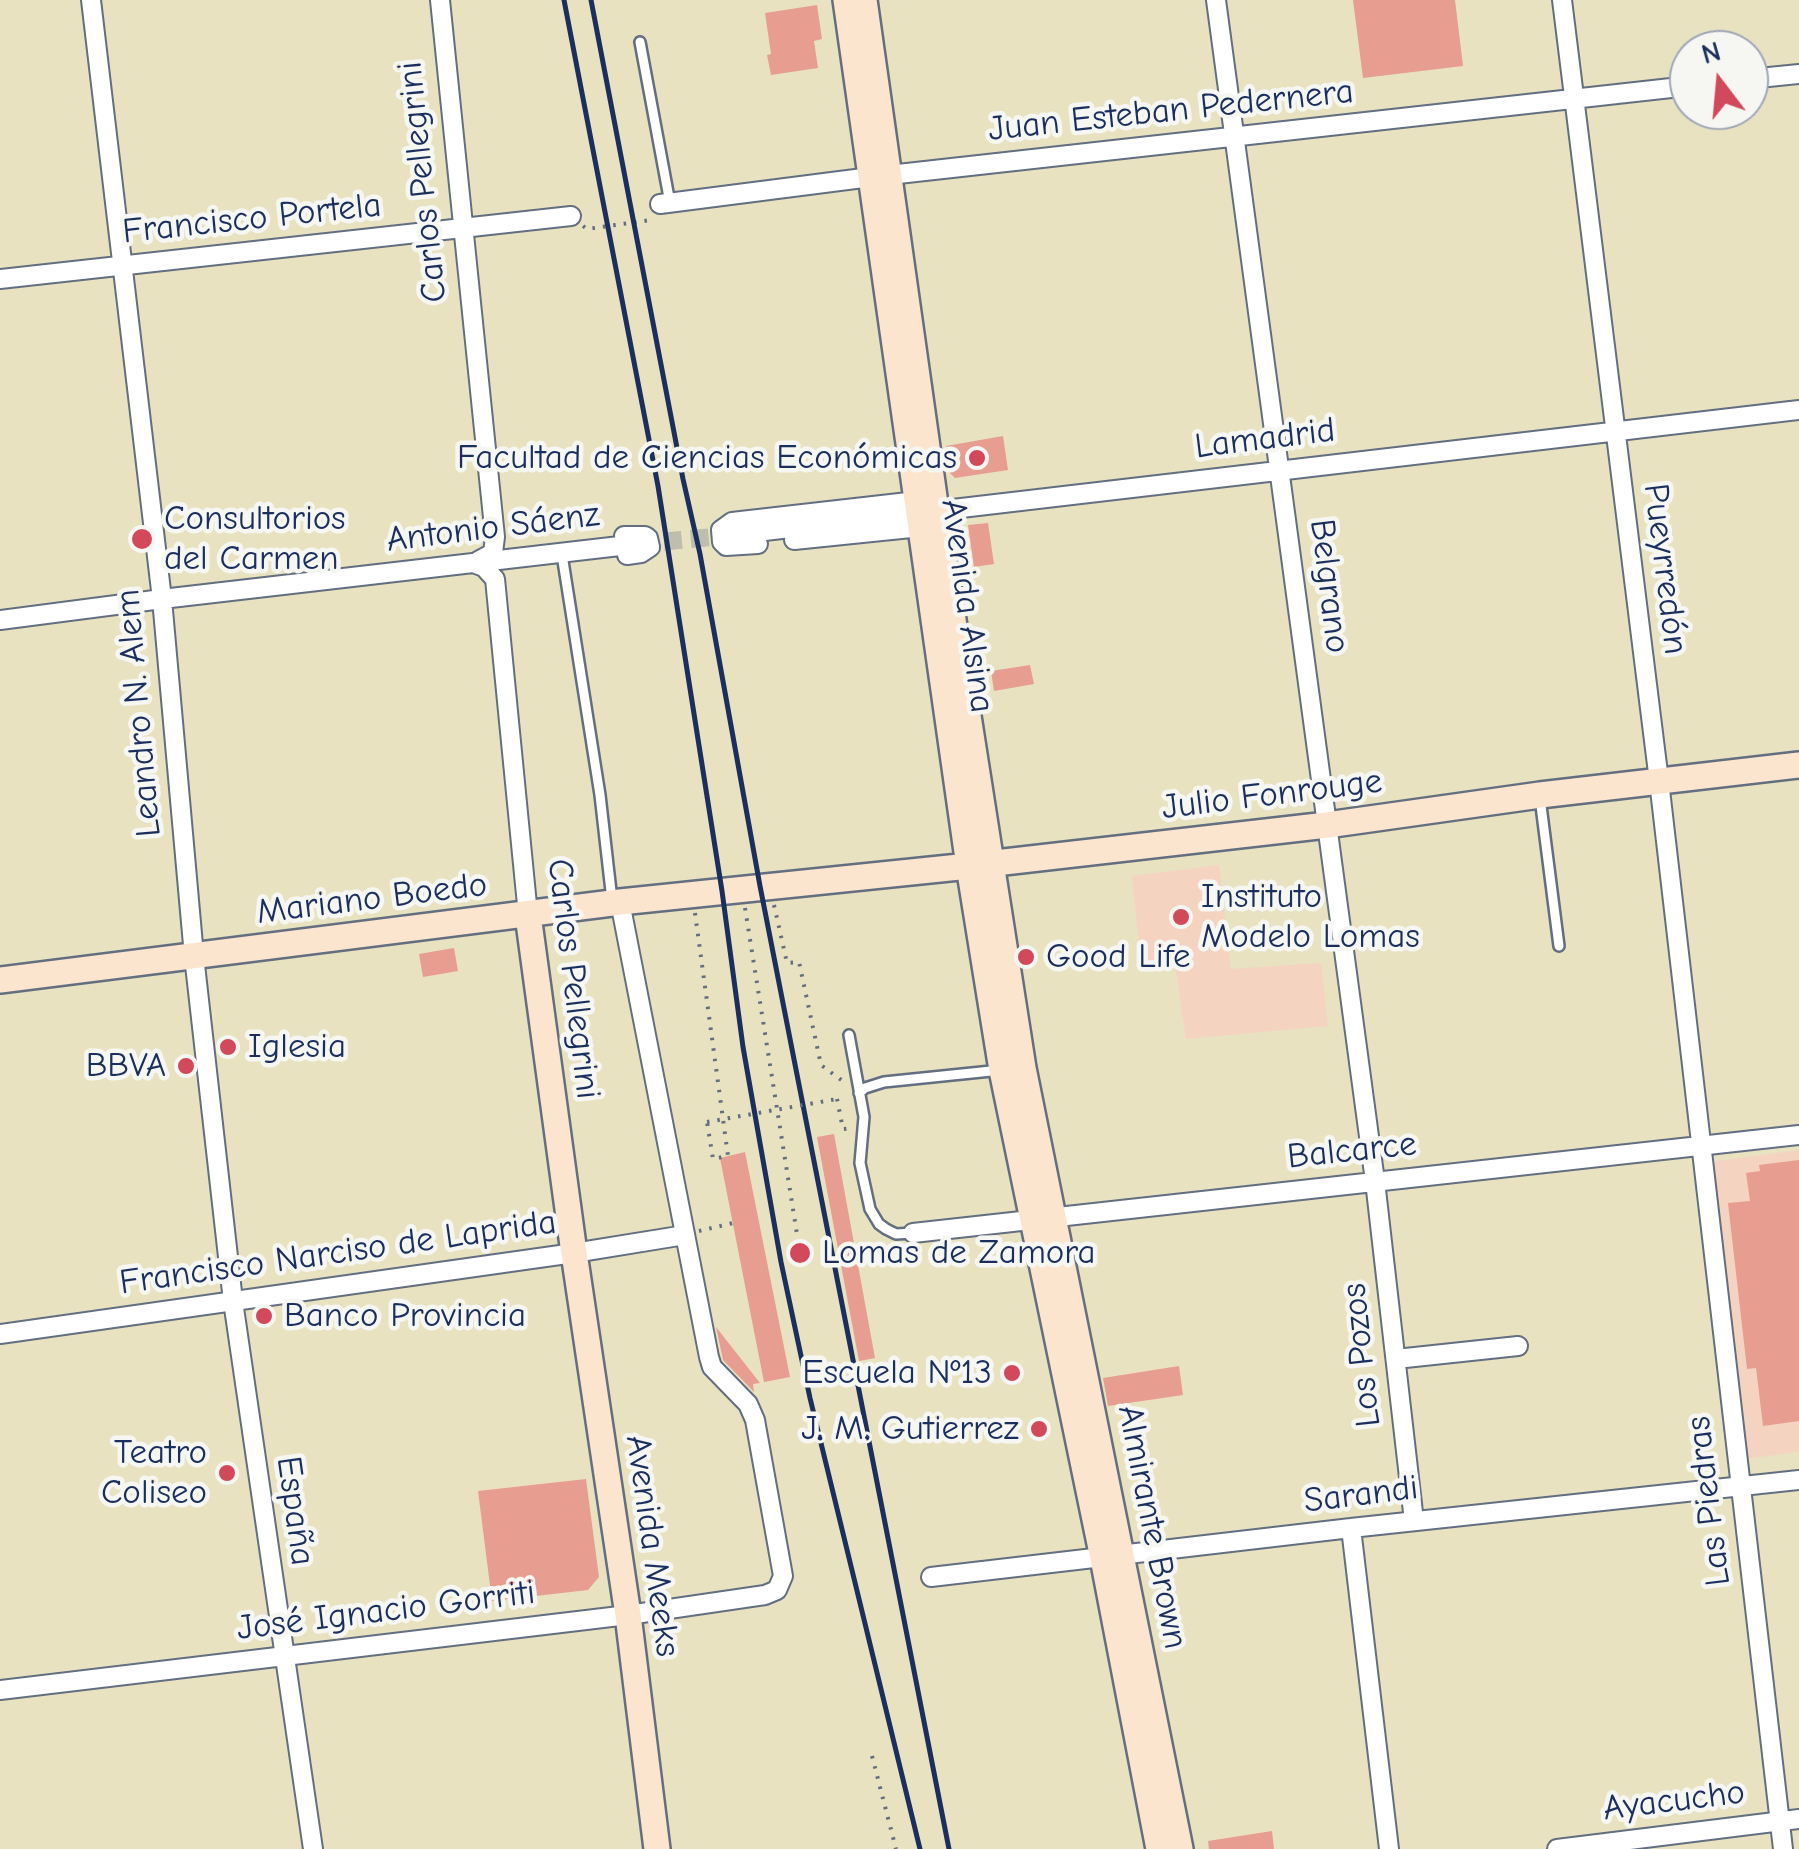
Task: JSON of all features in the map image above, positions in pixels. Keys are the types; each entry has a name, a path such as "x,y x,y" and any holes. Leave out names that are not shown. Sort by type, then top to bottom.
{"street":[{"name":"Leandro N. Alem","path":"90,0 162,598 194,956 233,1301"},
{"name":"Carlos Pellegrini","path":"440,0 495,537"},
{"name":"Avenida Alsina","path":"846,0 880,176"},
{"name":"Avenida Alsina","path":"864,0 880,176 923,513 1013,1069 1042,1219"},
{"name":"Belgrano","path":"1216,0 1376,1181"},
{"name":"Pueyrredón","path":"1562,0 1700,1146"},
{"path":"1769,77 1799,74"},
{"name":"Juan Esteban Pedernera","path":"665,204 880,176 1669,88"},
{"name":"Francisco Portela","path":"0,279 571,216"},
{"name":"Lamadrid","path":"739,534 1799,410"},
{"name":"Lamadrid","path":"923,513 735,547 722,542 721,530 732,522 923,513"},
{"name":"Antonio Sáenz","path":"495,537 504,545 522,548 640,534 648,538 650,546 641,553 520,566 504,577 497,593"},
{"path":"473,563 493,553 495,537"},
{"name":"Antonio Sáenz","path":"0,620 636,544"},
{"path":"473,563 490,572 497,593"},
{"name":"Carlos Pellegrini","path":"497,593 528,915 574,1253"},
{"name":"Julio Fonrouge","path":"755,887 1327,825 1799,764"},
{"name":"Mariano Boedo","path":"0,980 755,887"},
{"path":"616,902 685,1235"},
{"name":"Balcarce","path":"913,1233 1799,1135"},
{"name":"Las Piedras","path":"1700,1146 1783,1849"},
{"name":"Los Pozos","path":"1376,1181 1414,1521"},
{"name":"Almirante Brown","path":"1042,1219 1180,1849"},
{"name":"Francisco Narciso de Laprida","path":"0,1334 685,1235"},
{"name":"José Ignacio Gorriti","path":"0,1690 628,1615 778,1590 784,1576 755,1420 748,1404 712,1367 685,1235"},
{"name":"Avenida Meeks","path":"574,1253 658,1849"},
{"name":"España","path":"233,1301 313,1849"},
{"path":"1396,1359 1518,1346"},
{"name":"Sarandi","path":"931,1578 1799,1480"},
{"path":"1352,1528 1389,1849"},
{"name":"Almirante Brown","path":"1113,1557 1159,1849"},
{"name":"Ayacucho","path":"1558,1849 1799,1818"}],"lane":[{"path":"640,42 665,204"},
{"path":"563,562 616,902"},
{"path":"1540,795 1558,946"},
{"path":"849,1035 864,1118 860,1164 870,1209 886,1229 896,1234 913,1233"},
{"path":"859,1093 884,1082 1013,1069"}],"path":[{"path":"571,216 587,229 597,228 653,220 665,204"},
{"path":"755,887 787,962 800,962 821,1065 849,1086"},
{"path":"755,887 778,1109 800,1253"},
{"path":"692,894 728,1156 713,1159 707,1122 778,1109 838,1099 843,1128"},
{"path":"685,1235 733,1223"},
{"path":"872,1756 896,1849"}],"shaded area":[{"name":"Instituto Modelo Lomas","path":"1219,865 1231,969 1321,963 1328,1026 1186,1039 1174,959 1141,963 1132,876"},
{"path":"1799,1150 1799,1452 1744,1459 1710,1162"}],"building":[{"path":"1353,0 1455,0 1463,66 1363,78"},
{"path":"817,5 822,39 814,41 818,68 771,75 765,13"},
{"name":"Facultad de Ciencias Económicas","path":"1003,436 1008,470 955,478 950,473 946,446"},
{"path":"988,523 994,564 974,567 968,525"},
{"path":"1030,665 1034,684 994,691 991,671"},
{"path":"454,948 458,971 423,977 419,954"},
{"path":"834,1134 875,1358 859,1361 817,1137"},
{"path":"745,1152 790,1377 764,1382 720,1158"},
{"path":"1799,1160 1799,1421 1763,1426 1756,1368 1747,1369 1728,1203 1750,1201 1746,1173 1760,1171 1759,1165"},
{"path":"716,1327 760,1383 753,1384 754,1392 723,1360"},
{"path":"1179,1366 1183,1395 1108,1406 1103,1378"},
{"path":"586,1479 599,1577 588,1590 492,1601 478,1491"},
{"path":"1272,1831 1274,1849 1209,1849 1208,1841"}],"tunnel":[{"path":"637,544 734,535"}],"railway":[{"path":"564,0 658,486 743,1047 781,1262 810,1398 920,1849"},
{"path":"591,0 949,1849"}],"place":[{"name":"Facultad de Ciencias Económicas","path":"977,458"},
{"name":"Consultorios del Carmen","path":"142,539"},
{"name":"Instituto Modelo Lomas","path":"1181,917"},
{"name":"Good Life","path":"1026,957"},
{"name":"Iglesia","path":"228,1047"},
{"name":"BBVA","path":"186,1066"},
{"name":"Lomas de Zamora","path":"800,1253"},
{"name":"Banco Provincia","path":"264,1316"},
{"name":"Escuela Nº13","path":"1012,1373"},
{"name":"J. M. Gutierrez","path":"1039,1429"},
{"name":"Teatro Coliseo","path":"227,1473"}]}
